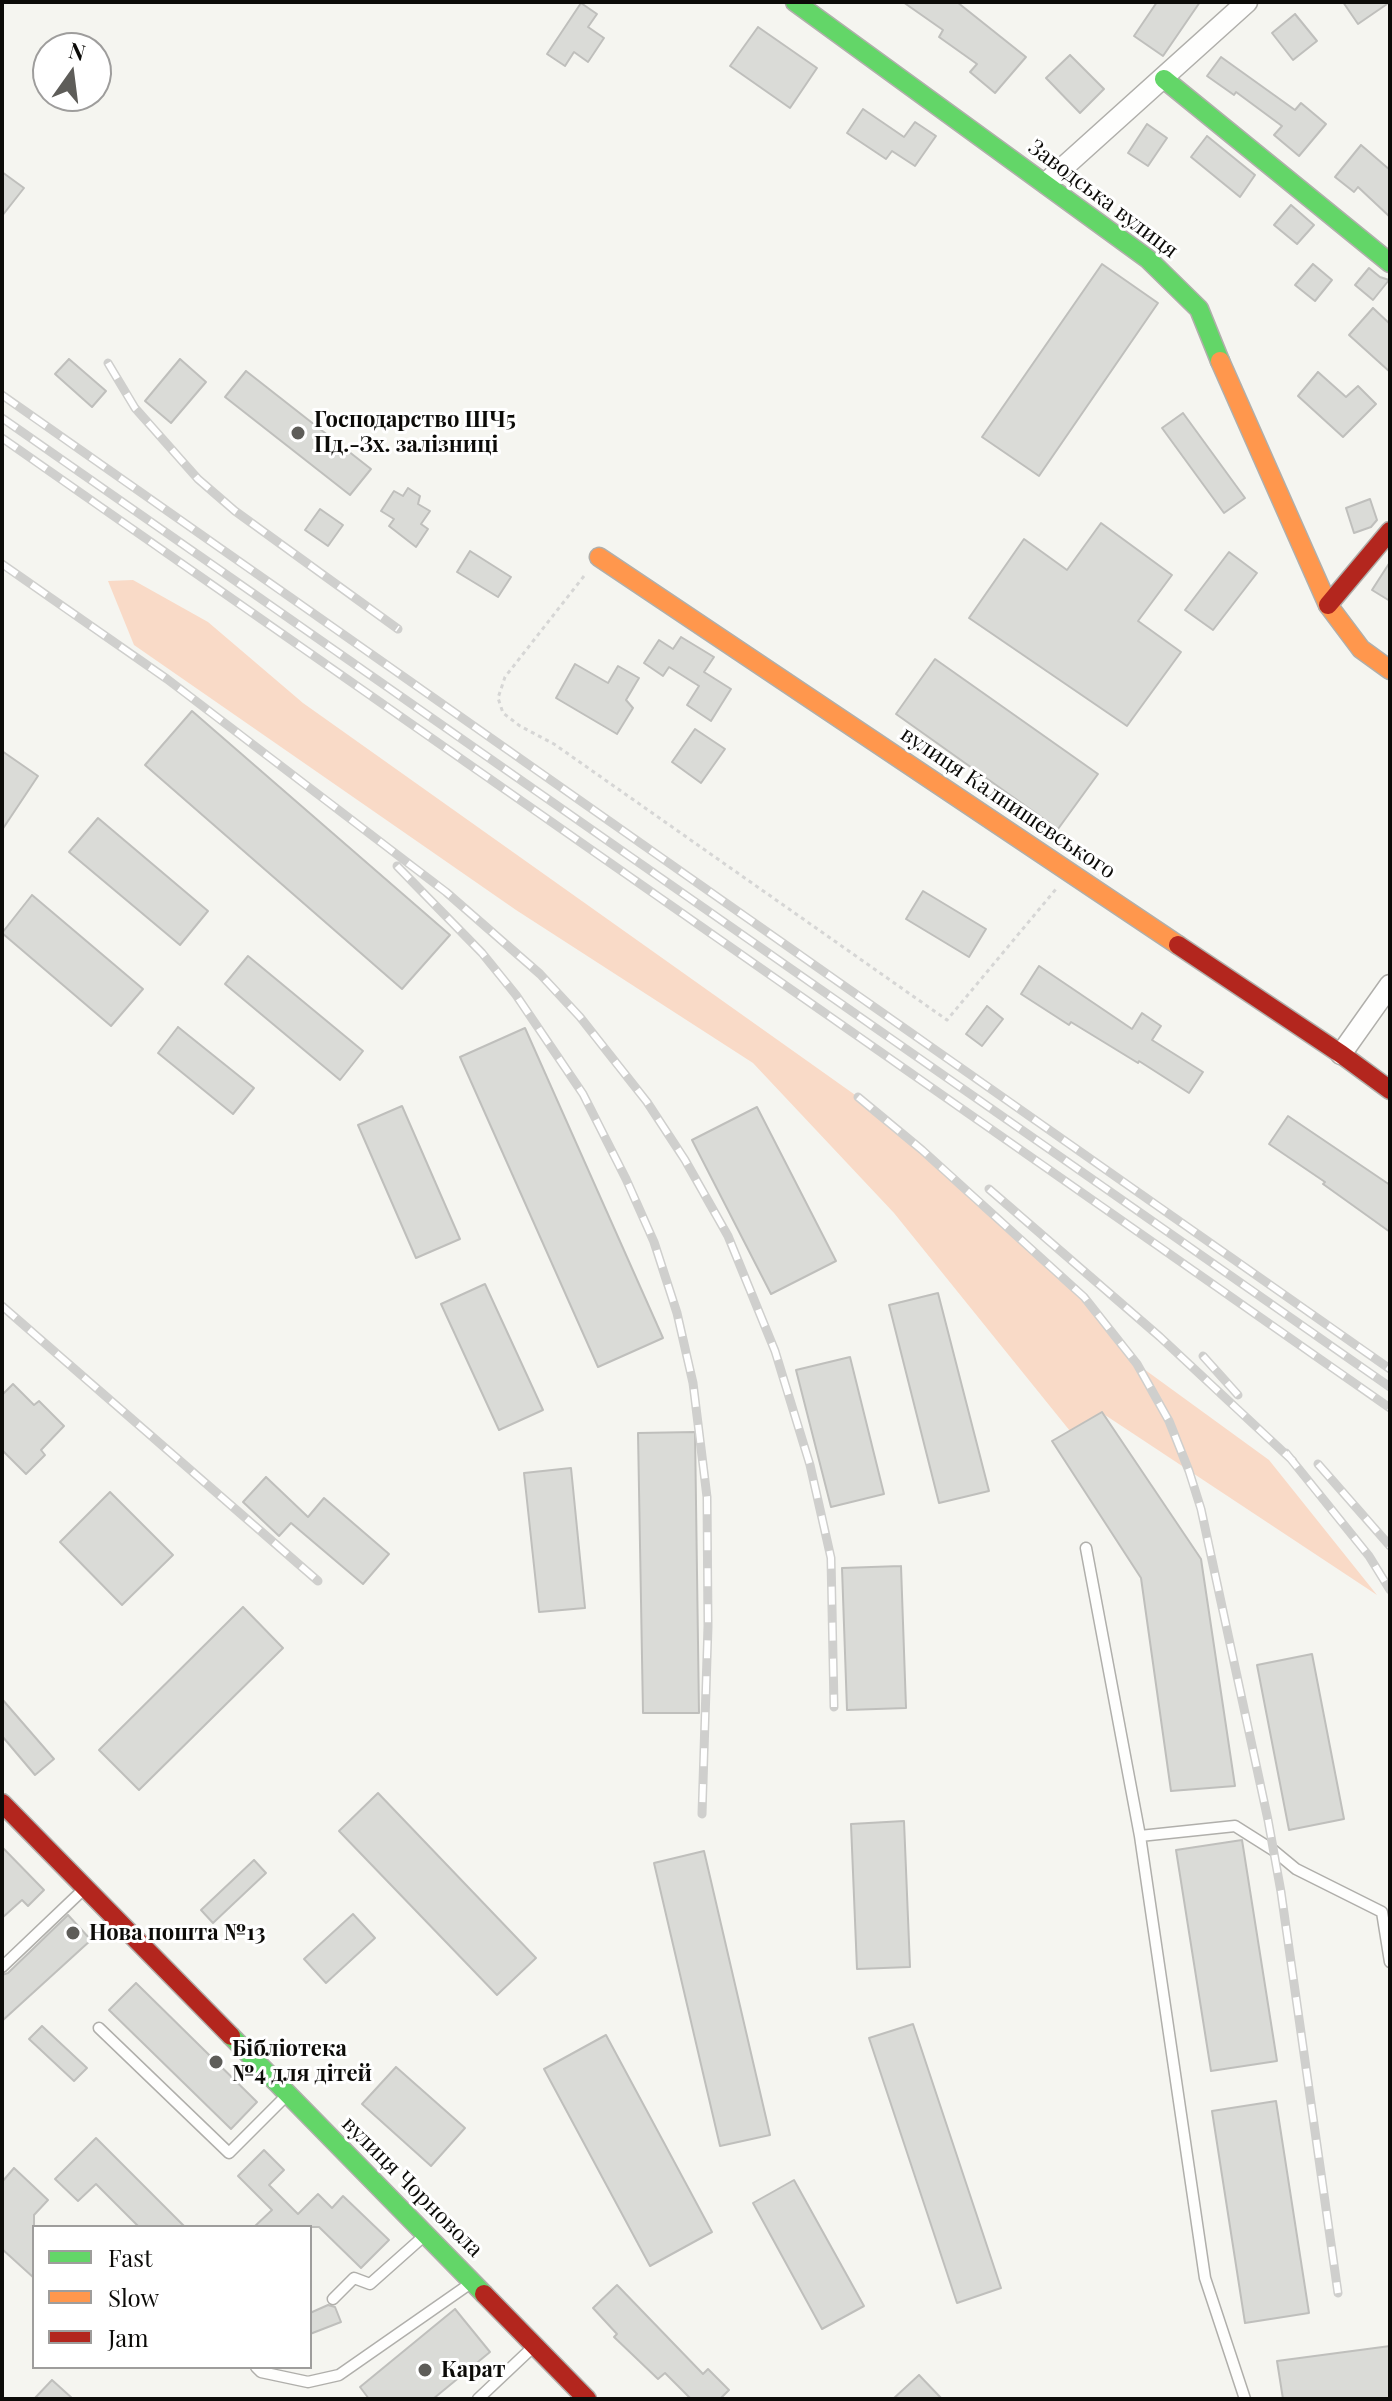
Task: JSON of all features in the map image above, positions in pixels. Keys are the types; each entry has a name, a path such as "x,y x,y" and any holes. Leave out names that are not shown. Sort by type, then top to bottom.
{"street":[{"path":"1046,183 1247,2"},
{"name":"Заводська вулиця","path":"799,3 1148,259 1199,309 1252,437 1328,605 1361,649 1390,670"},
{"path":"1164,79 1390,263"},
{"path":"1328,605 1390,531"},
{"name":"вулиця Калнишевського","path":"599,557 1341,1054 1390,1090"},
{"path":"1341,1054 1390,985"},
{"name":"вулиця Чорновола","path":"2,1803 587,2399"}],"lane":[{"path":"1086,1548 1140,1836 1205,2278 1245,2399"},
{"path":"1140,1836 1235,1826 1296,1869 1382,1912 1390,1962"},
{"path":"2,1967 85,1888"},
{"path":"99,2028 229,2153 287,2094"},
{"path":"333,2299 354,2278 370,2284 426,2235"},
{"path":"258,2369 308,2382 339,2375 472,2282"},
{"path":"478,2399 535,2346"}],"path":[{"path":"599,557 505,677 498,698 503,713 554,744 947,1020 1069,873"}],"shaded area":[{"path":"133,580 208,622 303,703 858,1097 922,1150 1084,1297 1137,1364 1269,1460 1377,1595 1102,1413 1070,1431 894,1213 753,1063 516,910 134,645 108,581"}],"building":[{"path":"903,2 957,2 1026,57 995,93 970,72 977,64 939,37 943,30"},
{"path":"1157,2 1200,2 1163,56 1134,36"},
{"path":"1343,2 1390,2 1358,24"},
{"path":"581,3 597,14 588,27 604,38 588,62 574,52 565,66 547,54"},
{"path":"1295,14 1317,41 1293,60 1272,33"},
{"path":"758,27 817,68 790,108 730,66"},
{"path":"1070,55 1104,89 1080,113 1046,78"},
{"path":"1221,57 1295,110 1301,103 1326,124 1299,156 1274,135 1282,126 1236,92 1234,95 1207,76"},
{"path":"863,109 904,137 915,122 936,136 915,166 892,151 886,159 847,133"},
{"path":"1147,124 1167,138 1148,166 1128,153"},
{"path":"1207,136 1255,175 1240,197 1191,157"},
{"path":"1361,145 1390,170 1390,217 1358,187 1354,192 1335,177"},
{"path":"2,172 24,188 2,216"},
{"path":"1291,205 1314,225 1297,244 1274,225"},
{"path":"1102,264 1158,303 1039,476 982,437"},
{"path":"1313,264 1332,280 1315,301 1295,285"},
{"path":"1369,268 1389,280 1373,300 1355,285"},
{"path":"1373,308 1390,324 1390,372 1349,335"},
{"path":"69,359 106,391 92,407 55,374"},
{"path":"180,359 206,382 171,423 145,401"},
{"name":"Господарство ШЧ5 Пд.-Зх. залізниці","path":"246,371 371,469 350,495 225,397"},
{"path":"1318,372 1346,397 1358,386 1376,404 1343,437 1298,396"},
{"path":"1183,413 1245,498 1224,513 1162,428"},
{"path":"408,488 420,496 418,504 430,511 421,524 428,529 416,547 389,526 394,519 381,511 394,491 403,496"},
{"path":"1370,499 1377,520 1371,527 1354,533 1346,508"},
{"path":"320,509 343,525 328,546 305,530"},
{"path":"1101,523 1172,575 1138,621 1181,652 1127,726 969,618 1024,539 1067,570"},
{"path":"470,551 511,577 498,597 457,572"},
{"path":"1229,552 1257,573 1213,630 1185,610"},
{"path":"1390,562 1390,601 1372,590"},
{"path":"681,637 714,657 704,672 731,689 711,721 687,705 699,686 669,667 663,676 644,663 659,640 673,649"},
{"path":"935,659 1098,774 1058,829 896,714"},
{"path":"575,664 608,683 618,666 639,678 626,700 633,708 617,734 556,698"},
{"path":"192,711 450,935 402,989 145,765"},
{"path":"695,729 725,749 701,783 672,762"},
{"path":"2,751 38,776 2,830"},
{"path":"98,818 208,911 180,945 69,852"},
{"path":"923,891 986,929 969,957 906,919"},
{"path":"32,895 143,989 111,1026 2,933"},
{"path":"248,956 363,1051 340,1080 225,984"},
{"path":"1039,966 1132,1029 1142,1013 1161,1026 1152,1040 1203,1072 1189,1093 1021,994"},
{"path":"987,1006 1003,1019 982,1046 966,1034"},
{"path":"178,1027 254,1088 233,1114 158,1053"},
{"path":"525,1028 663,1338 598,1367 460,1057"},
{"path":"402,1106 460,1239 416,1258 358,1125"},
{"path":"757,1107 836,1261 771,1294 692,1140"},
{"path":"1288,1116 1390,1185 1390,1232 1269,1144"},
{"path":"485,1284 543,1410 499,1430 441,1304"},
{"path":"938,1293 989,1491 939,1503 889,1305"},
{"path":"850,1357 884,1494 831,1507 796,1370"},
{"path":"13,1384 34,1405 39,1401 64,1426 41,1450 45,1455 26,1474 2,1450 2,1395"},
{"path":"1102,1412 1201,1559 1235,1786 1171,1791 1141,1578 1052,1441"},
{"path":"695,1432 699,1713 643,1713 638,1433"},
{"path":"571,1468 585,1608 539,1612 524,1473"},
{"path":"266,1477 308,1517 324,1498 389,1554 363,1584 291,1523 279,1536 243,1502"},
{"path":"110,1492 173,1555 122,1605 60,1542"},
{"path":"901,1566 906,1708 847,1710 842,1568"},
{"path":"243,1607 283,1648 139,1790 99,1750"},
{"path":"1312,1654 1344,1819 1289,1830 1257,1665"},
{"path":"2,1699 54,1759 35,1775 2,1736"},
{"path":"378,1793 536,1958 497,1995 339,1831"},
{"path":"904,1821 910,1967 857,1969 851,1824"},
{"path":"1242,1840 1277,2061 1211,2071 1176,1850"},
{"path":"2,1847 44,1890 28,1906 22,1900 2,1918"},
{"path":"704,1851 770,2135 720,2146 654,1863"},
{"path":"254,1860 266,1873 213,1923 201,1910"},
{"path":"353,1914 375,1938 326,1983 304,1959"},
{"path":"68,1915 91,1940 2,2021 2,1975 8,1973"},
{"path":"136,1983 257,2102 231,2129 109,2010"},
{"path":"913,2024 1001,2288 957,2303 869,2038"},
{"path":"42,2026 87,2068 74,2081 29,2039"},
{"path":"606,2035 712,2232 650,2266 544,2069"},
{"path":"396,2067 465,2128 431,2166 362,2104"},
{"path":"1276,2101 1309,2313 1245,2323 1212,2111"},
{"path":"96,2138 183,2225 137,2225 96,2184 78,2201 55,2179"},
{"path":"264,2150 284,2170 269,2185 298,2214 318,2194 332,2208 343,2196 389,2240 361,2268 319,2227 256,2225 272,2210 238,2176"},
{"path":"14,2168 48,2200 34,2215 32,2276 2,2249 2,2182"},
{"path":"794,2180 864,2306 822,2329 753,2203"},
{"path":"617,2285 703,2374 708,2369 729,2390 720,2399 691,2399 665,2373 658,2379 614,2337 617,2334 593,2308"},
{"path":"328,2305 335,2307 341,2322 312,2333 312,2312"},
{"path":"455,2309 490,2352 433,2399 369,2399 360,2387"},
{"path":"1390,2346 1390,2399 1283,2399 1277,2361"},
{"path":"919,2375 942,2399 893,2399"},
{"path":"52,2380 73,2399 34,2399"}],"railway":[{"path":"108,363 135,408 198,479 235,511 398,629"},
{"path":"2,395 1390,1369"},
{"path":"2,418 1390,1387"},
{"path":"2,438 1390,1408"},
{"path":"2,564 167,679 446,892 540,974 580,1017 647,1102 685,1160 728,1236 775,1351 810,1465 831,1558 834,1707"},
{"path":"397,866 482,953 516,995 583,1094 654,1242 677,1313 693,1383 707,1497 708,1626 702,1814"},
{"path":"858,1097 922,1150 1084,1297 1137,1364 1169,1421 1201,1509 1268,1820 1338,2293"},
{"path":"989,1189 1160,1337 1293,1461"},
{"path":"2,1306 318,1581"},
{"path":"1203,1356 1238,1395"},
{"path":"1286,1453 1369,1556 1390,1590"},
{"path":"1318,1464 1390,1546"}],"traffic: fast":[{"path":"795,2 1148,259 1199,309 1220,361"},
{"path":"1164,79 1390,263"},
{"path":"231,2036 484,2294"}],"traffic: slow":[{"path":"1220,361 1328,605 1361,649 1390,670"},
{"path":"599,557 1178,945"}],"traffic: jam":[{"path":"1328,605 1390,531"},
{"path":"1178,945 1390,1090"},
{"path":"2,1803 231,2036"},
{"path":"484,2294 587,2399"}],"place":[{"name":"Господарство ШЧ5 Пд.-Зх. залізниці","path":"298,433"},
{"name":"Нова пошта №13","path":"73,1933"},
{"name":"Бібліотека №4 для дітей","path":"216,2062"},
{"name":"Карат","path":"425,2370"}]}
